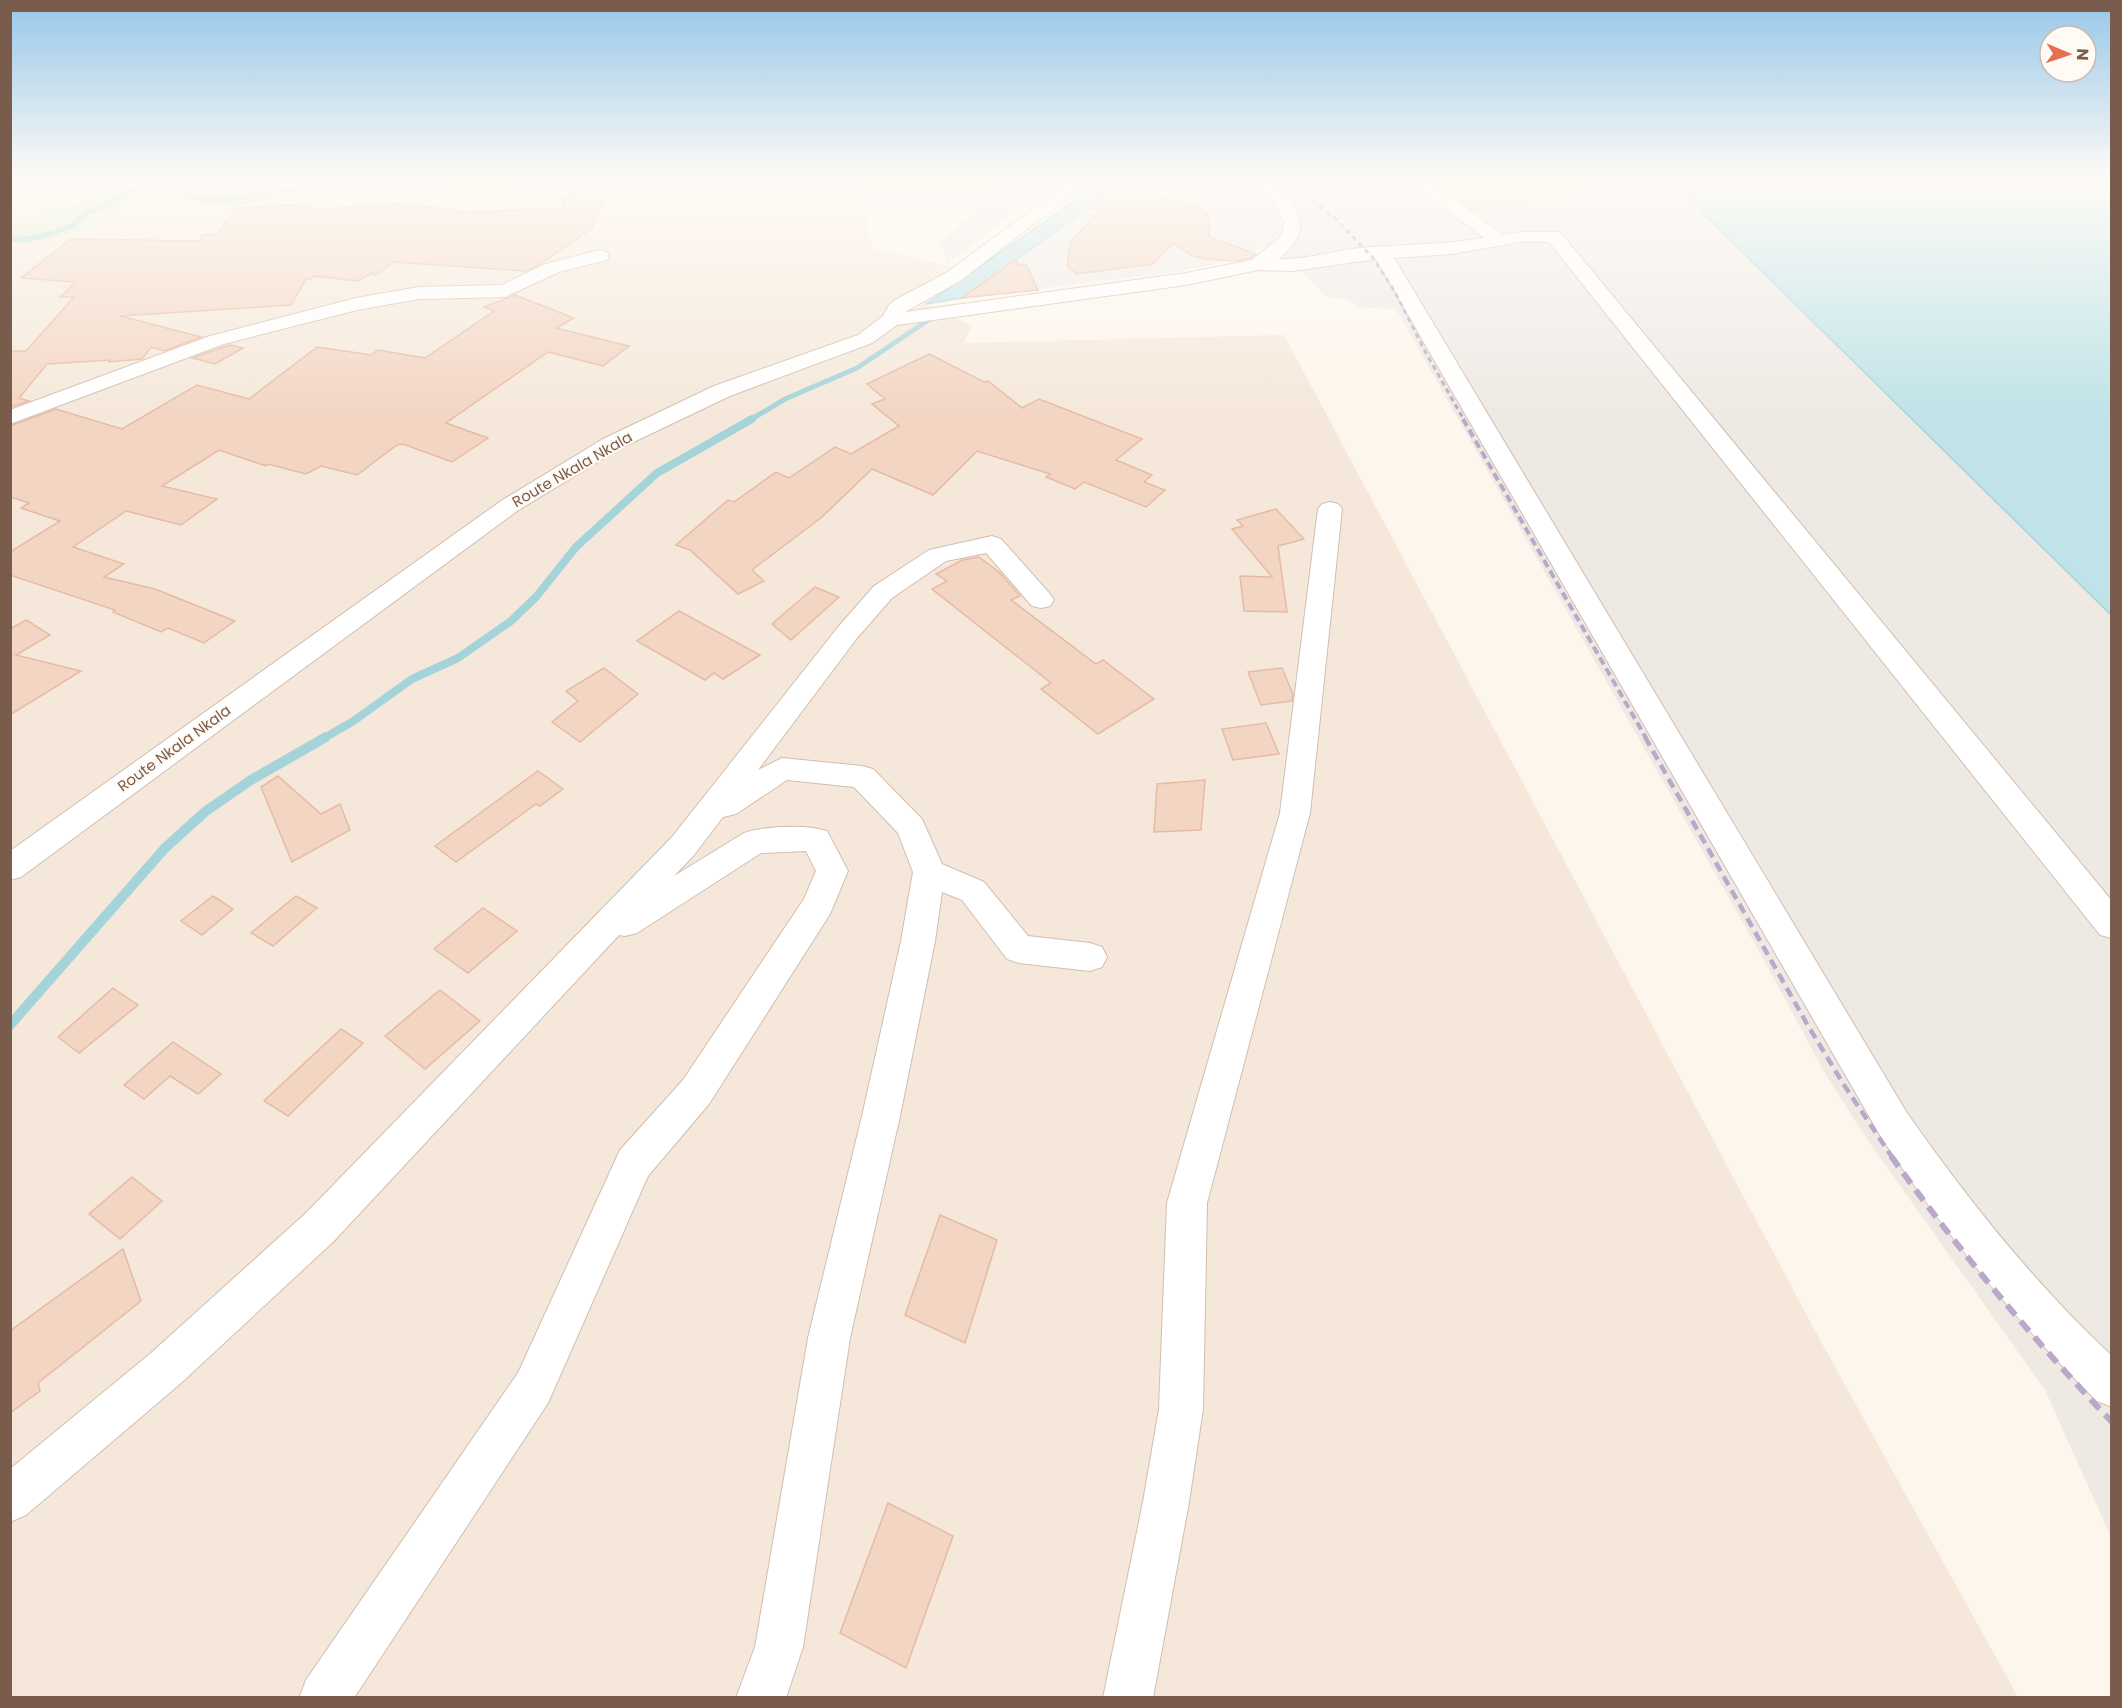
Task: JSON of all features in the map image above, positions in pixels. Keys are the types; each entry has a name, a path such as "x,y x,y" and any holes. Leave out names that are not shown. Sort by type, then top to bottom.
{"street":[{"path":"10,418 218,340 268,326 356,304 419,293 505,291 552,268 593,258"},
{"path":"891,320 896,309 902,304 953,277 979,258"},
{"path":"1258,264 1267,258"},
{"path":"1258,264 1294,265 1347,258"},
{"path":"1385,258 1894,1125 1925,1172 2002,1271 2112,1386"},
{"path":"1572,258 2112,925"},
{"name":"Route Nkala Nkala","path":"10,868 509,506 611,444 722,391 865,339 891,320 1186,279 1258,264"},
{"path":"1128,1698 1166,1502 1181,1409 1187,1203 1295,813 1330,509"},
{"path":"10,1499 166,1368 320,1227 683,846 848,632 883,592 938,555 992,544 1041,600"},
{"path":"702,821 782,769 862,777 911,827 929,872 918,941 881,1116 828,1338 779,1647 761,1698"},
{"path":"324,1698 533,1388 634,1163 696,1092 818,905 832,871 816,839 756,842 586,947"},
{"path":"929,872 973,891 1019,949 1090,957"}],"shaded area":[{"path":"11,258 913,258 973,271 927,304 972,326 963,343 1284,335 1819,1338 2018,1697 11,1698"},
{"path":"947,258 954,258 946,264"},
{"path":"1019,258 1241,258 1183,271 962,298"},
{"path":"1287,258 1748,258 2111,615 2111,1537 2045,1390 1869,1142 1827,1077 1764,960 1396,309 1363,308 1344,299 1326,297"}],"water":[{"path":"993,258 1019,258 962,298 926,304"},
{"path":"1748,258 2111,258 2111,615"}],"building":[{"path":"47,258 549,258 526,271 394,262 374,276 372,273 358,281 315,276 306,279 291,305 120,316 201,337 164,351 151,347 142,359 47,364 19,398 29,401 10,407 10,351 26,351 74,297 60,297 76,282 21,278"},
{"path":"1068,258 1159,258 1153,264 1076,274 1067,266"},
{"path":"1200,258 1251,258 1238,261"},
{"path":"1015,260 1020,265 1026,264 1038,290 962,298"},
{"path":"515,295 574,318 556,328 629,346 603,366 548,352 446,423 488,438 452,462 403,444 397,445 357,475 321,466 306,474 268,464 266,466 219,450 162,486 217,499 181,525 126,511 73,547 124,564 104,577 155,589 235,621 204,643 168,628 161,632 113,612 115,610 10,575 10,552 60,521 21,508 29,503 10,497 10,426 56,409 122,429 197,385 249,399 317,347 371,355 378,350 425,358 494,311 484,307"},
{"path":"230,345 243,348 215,364 192,358"},
{"path":"929,354 984,382 988,381 1022,408 1039,399 1142,439 1116,460 1152,475 1144,482 1165,490 1146,507 1084,482 1075,489 1046,477 1050,474 977,451 933,495 872,469 822,517 752,570 764,581 738,594 690,550 676,545 728,500 734,502 776,472 789,478 835,447 851,454 899,426 872,404 885,399 867,384"},
{"path":"1276,509 1304,539 1278,546 1287,612 1244,611 1240,576 1272,577 1232,529 1243,526 1237,520"},
{"path":"979,557 999,572 1020,596 1011,600 1096,664 1103,660 1154,699 1098,734 1041,689 1051,683 932,589 947,581 936,574 962,560"},
{"path":"815,587 839,597 791,640 772,624"},
{"path":"679,611 760,655 723,679 714,673 705,680 637,641"},
{"path":"26,620 50,635 16,655 81,671 10,715 10,629"},
{"path":"604,668 638,694 580,742 552,722 578,701 566,691"},
{"path":"1282,668 1293,694 1292,701 1261,705 1248,672"},
{"path":"1266,723 1279,754 1233,760 1222,729"},
{"path":"538,771 563,789 540,806 536,804 456,862 435,846"},
{"path":"278,776 321,814 340,804 350,830 292,862 261,787"},
{"path":"1205,780 1201,830 1154,832 1157,784"},
{"path":"213,896 233,909 202,935 181,921"},
{"path":"296,896 317,908 273,946 251,933"},
{"path":"483,908 517,931 468,973 434,949"},
{"path":"113,988 138,1005 79,1053 58,1037"},
{"path":"440,990 480,1021 425,1069 385,1036"},
{"path":"341,1029 363,1043 288,1116 264,1101"},
{"path":"173,1042 221,1074 198,1094 170,1076 144,1099 124,1085"},
{"path":"132,1177 162,1201 120,1239 89,1214"},
{"path":"940,1215 997,1240 965,1343 905,1315"},
{"path":"123,1249 141,1301 38,1383 40,1391 10,1413 10,1331"},
{"path":"888,1503 953,1536 906,1668 840,1633"}],"waterway":[{"path":"750,420 785,399 857,368 930,319"},
{"path":"324,738 352,722 412,679 458,658 511,621 536,597 576,547 657,473 752,419"},
{"path":"10,1025 165,848 206,811 251,780 326,737"}],"railway":[{"path":"1373,258 1395,292 1464,420"},
{"path":"1463,419 1646,738"},
{"path":"1645,737 1807,1024 1892,1157"},
{"path":"1891,1156 1997,1293 2112,1422"}]}
